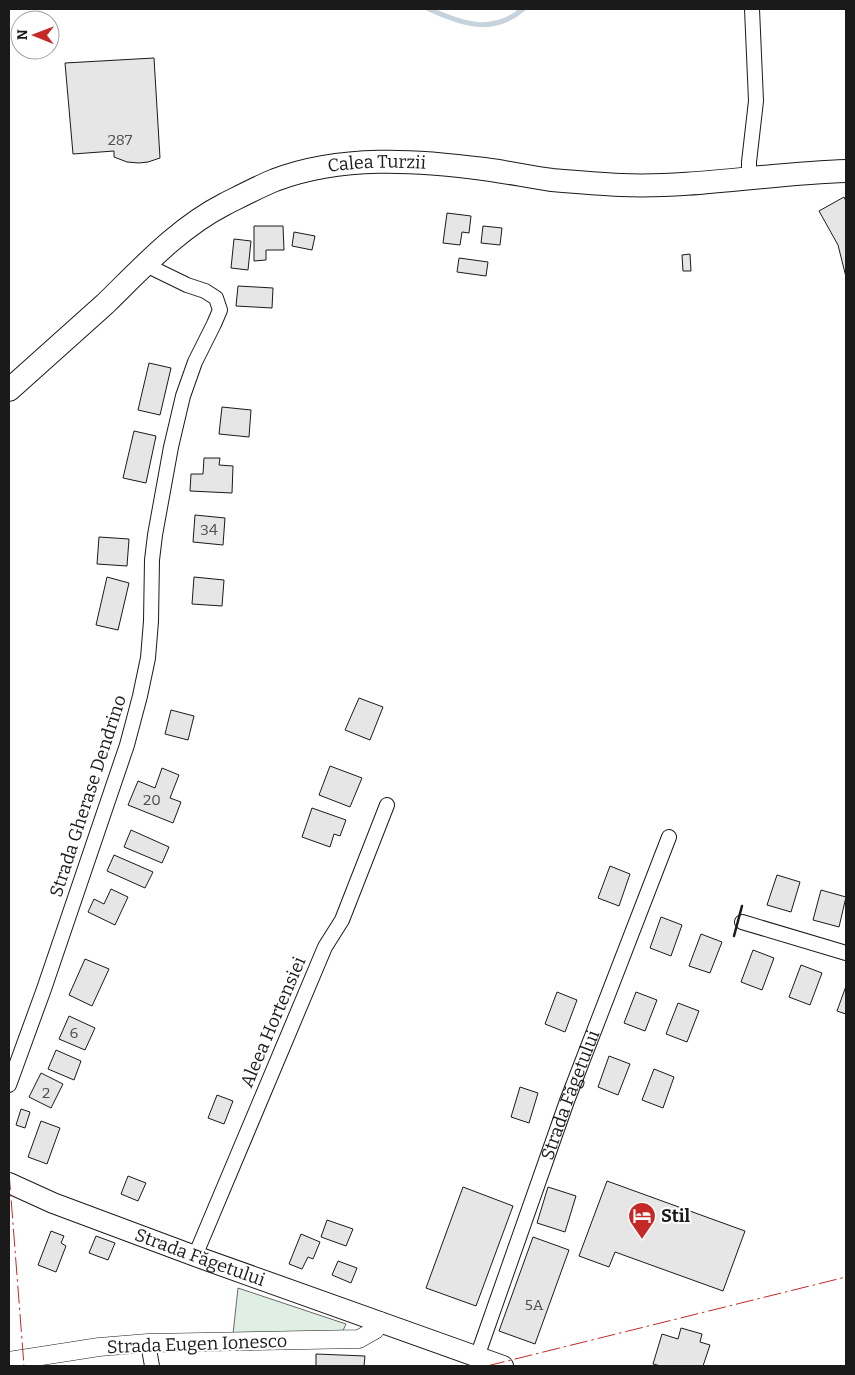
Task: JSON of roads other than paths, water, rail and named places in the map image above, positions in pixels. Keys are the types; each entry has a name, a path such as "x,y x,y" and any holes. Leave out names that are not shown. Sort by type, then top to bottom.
{"main road":[{"name":"Calea Turzii","path":"9,390 182,231 223,204 275,180 307,171 342,165 380,162 418,163 484,169 552,180 620,185 691,185 846,171"},
{"name":"Calea Turzii","path":"821,172 846,166"},
{"name":"Strada Făgetului","path":"9,1183 53,1203 195,1256 503,1366"}],"street":[{"path":"749,180 749,162 756,101 752,9"},
{"name":"Strada Gherase Dendrino","path":"9,1085 44,989 127,745 148,658 152,560 171,447 183,396 194,362 220,310 216,298 206,291 187,285 146,264"},
{"name":"Aleea Hortensiei","path":"195,1256 325,948 342,920 387,805"},
{"name":"Strada Făgetului","path":"477,1357 568,1101 669,837"},
{"path":"742,922 846,953"},
{"name":"Strada Eugen Ionesco","path":"9,1361 99,1347 148,1343 359,1338 375,1330 380,1321"},
{"path":"148,1343 152,1366"},
{"path":"9,1361 10,1366"}],"waterway":[{"path":"429,9 453,19 477,24 500,22 512,17 523,9"}],"place":[{"name":"Stil","path":"642,1240"}]}
